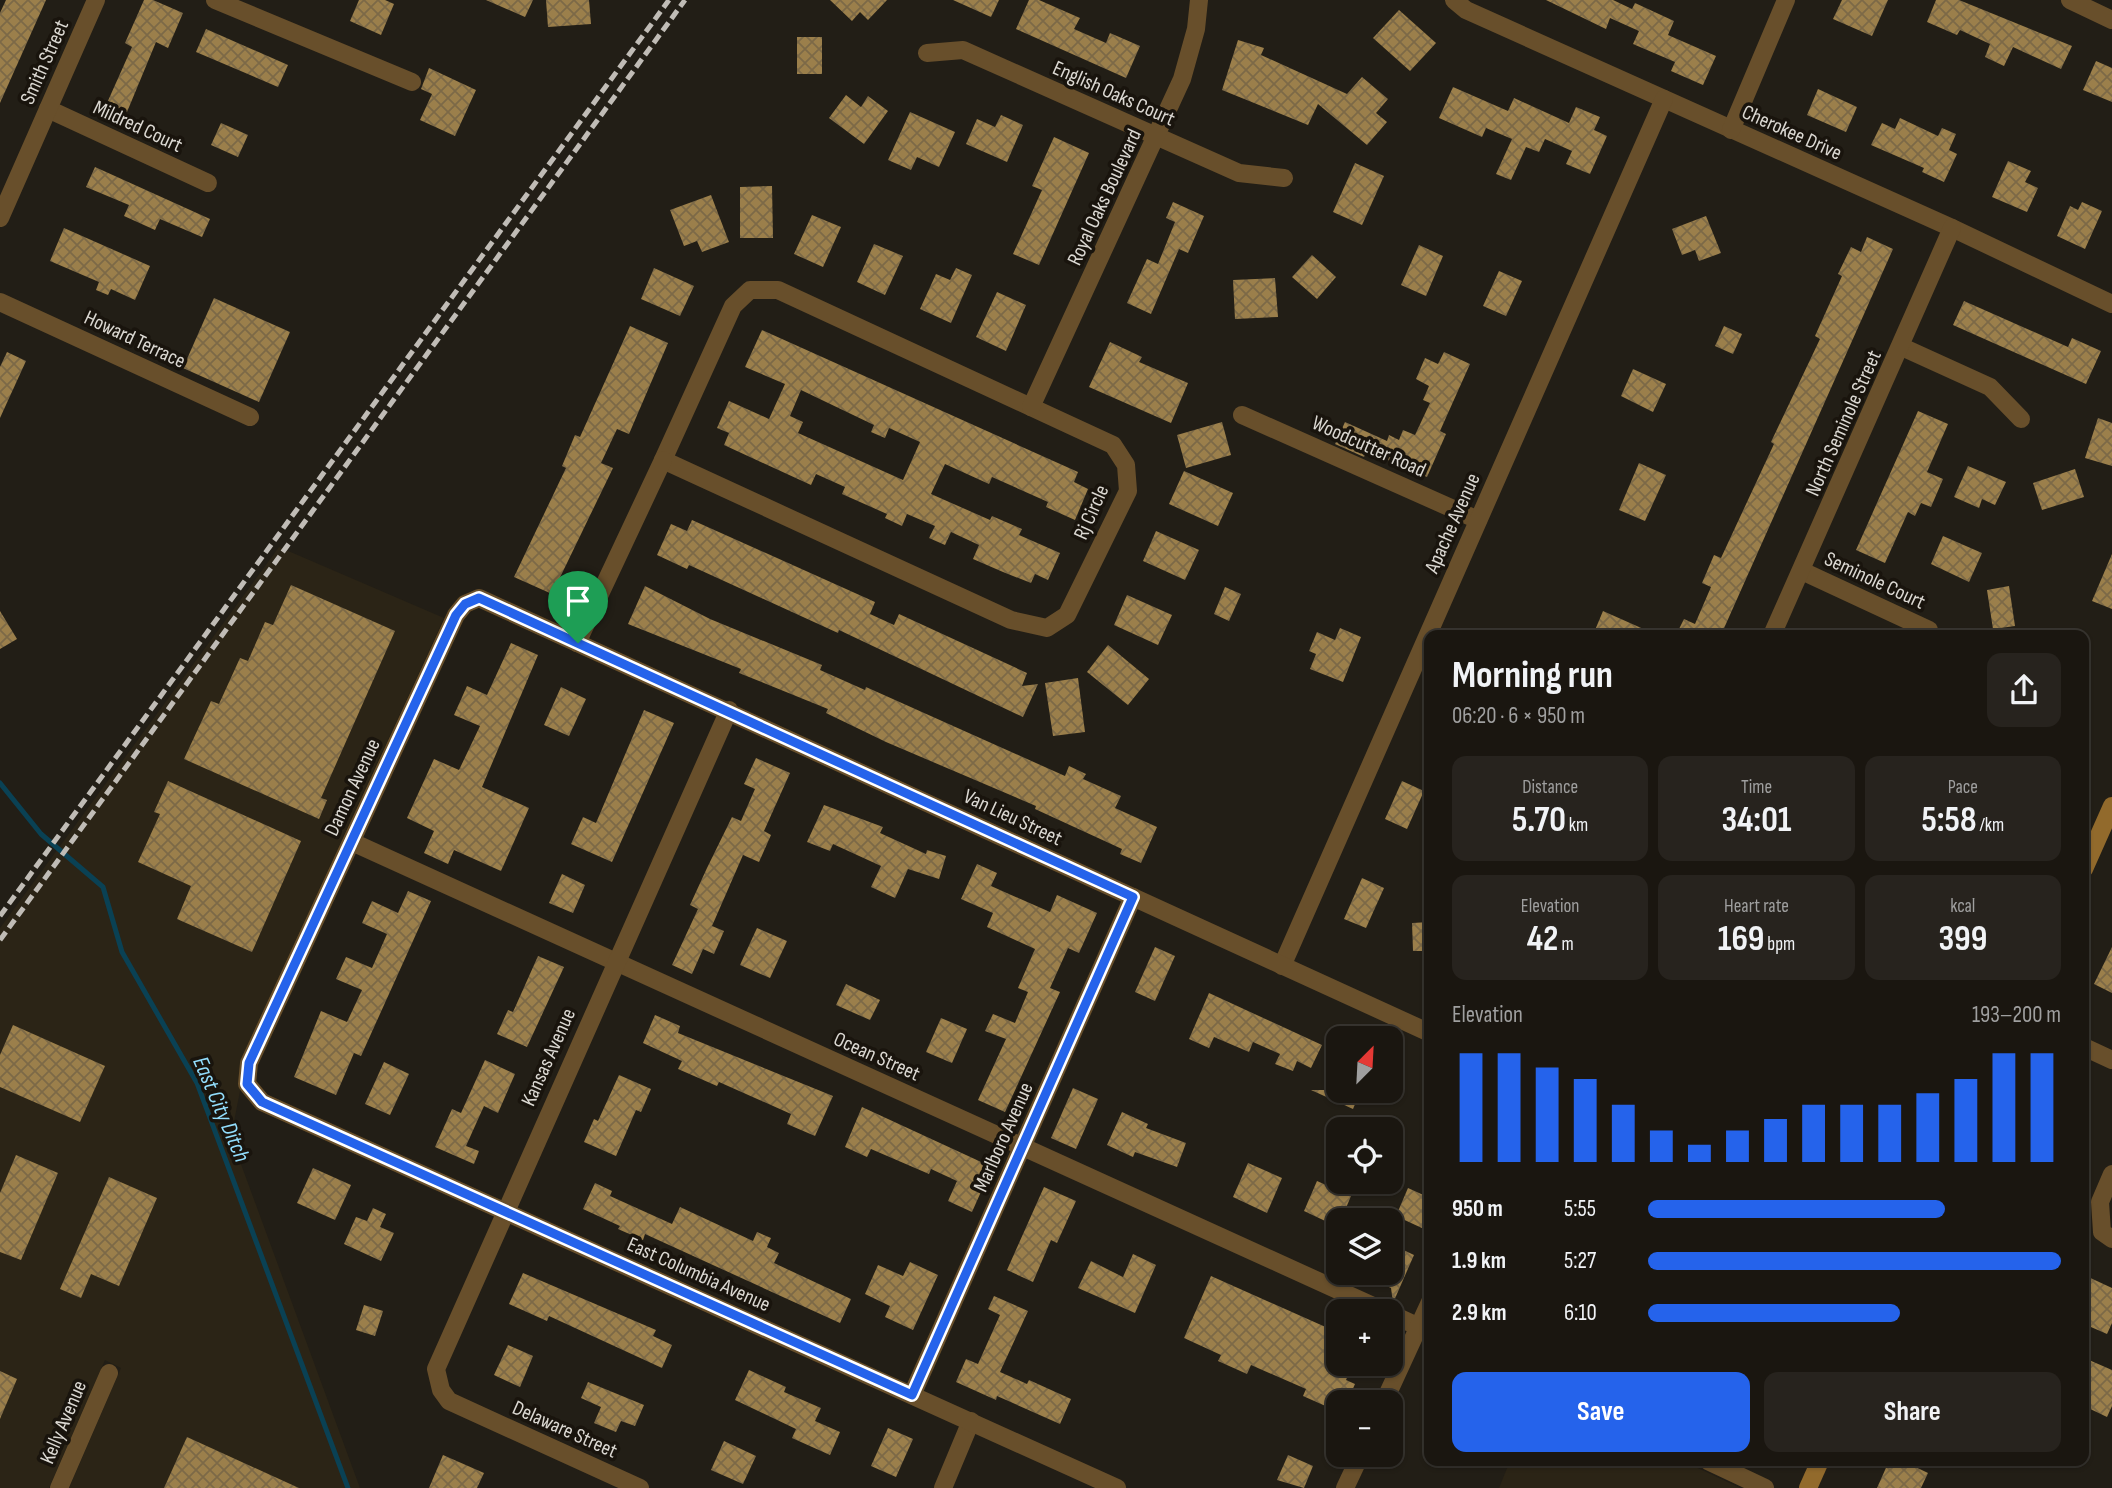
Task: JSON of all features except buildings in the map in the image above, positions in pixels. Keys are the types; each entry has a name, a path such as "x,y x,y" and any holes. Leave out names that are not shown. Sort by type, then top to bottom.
{"main road":[{"path":"2089,858 2112,806"},
{"path":"1808,1488 1818,1466"}],"street":[{"name":"Smith Street","path":"0,218 96,0"},
{"path":"215,0 412,82"},
{"name":"Royal Oaks Boulevard","path":"1031,407 1182,79 1196,29 1199,0"},
{"name":"Cherokee Drive","path":"1454,0 1466,10 1952,228 2112,304"},
{"path":"1731,130 1786,0"},
{"path":"2070,0 2112,20"},
{"name":"English Oaks Court","path":"927,53 963,50 1239,173 1284,178"},
{"name":"Apache Avenue","path":"1430,630 1664,99"},
{"name":"Mildred Court","path":"48,109 208,183"},
{"name":"North Seminole Street","path":"1774,630 1902,347 1952,228"},
{"name":"Rj Circle","path":"578,643 733,306 750,290 778,290 1114,445 1126,465 1128,491 1067,615 1047,628 1011,620 663,460"},
{"name":"Howard Terrace","path":"0,302 250,417"},
{"path":"1902,347 1990,387 2021,419"},
{"name":"Woodcutter Road","path":"1242,415 1478,520"},
{"name":"Seminole Court","path":"1802,571 1929,630"},
{"name":"Damon Avenue","path":"262,1102 247,1084 249,1063 456,615 465,604 479,598 578,643"},
{"name":"Van Lieu Street","path":"578,643 1424,1030"},
{"name":"Apache Avenue","path":"1282,966 1424,643"},
{"name":"Kansas Avenue","path":"471,1412 449,1401 441,1390 436,1368 504,1210 729,710"},
{"name":"Ocean Street","path":"352,842 1358,1299"},
{"name":"Marlboro Avenue","path":"912,1395 1133,897"},
{"path":"2089,1049 2112,1060"},
{"name":"East Columbia Avenue","path":"262,1102 1117,1488"},
{"path":"2112,1174 2100,1202 2102,1232 2112,1239"},
{"path":"1391,1390 1424,1329 1403,1319"},
{"name":"Kelly Avenue","path":"59,1488 109,1373"},
{"name":"Delaware Street","path":"471,1412 640,1488"},
{"path":"943,1488 971,1421"},
{"path":"1719,1466 1765,1488"},
{"path":"1345,1488 1355,1467"}],"shaded area":[{"path":"279,547 444,618 241,1059 240,1091 231,1137 360,1488 69,1488 121,1368 105,1360 49,1488 0,1488 0,928"},
{"path":"1508,1466 1694,1466 1740,1488 1499,1488"}],"waterway":[{"name":"East City Ditch","path":"0,783 41,834 103,887 122,952 197,1083 348,1488"}],"railway":[{"path":"0,916 669,0"},
{"path":"0,940 685,0"}],"route":[{"path":"479,598 578,643 1133,897 912,1395 262,1102 247,1084 249,1063 456,615 465,604 479,598"}]}
